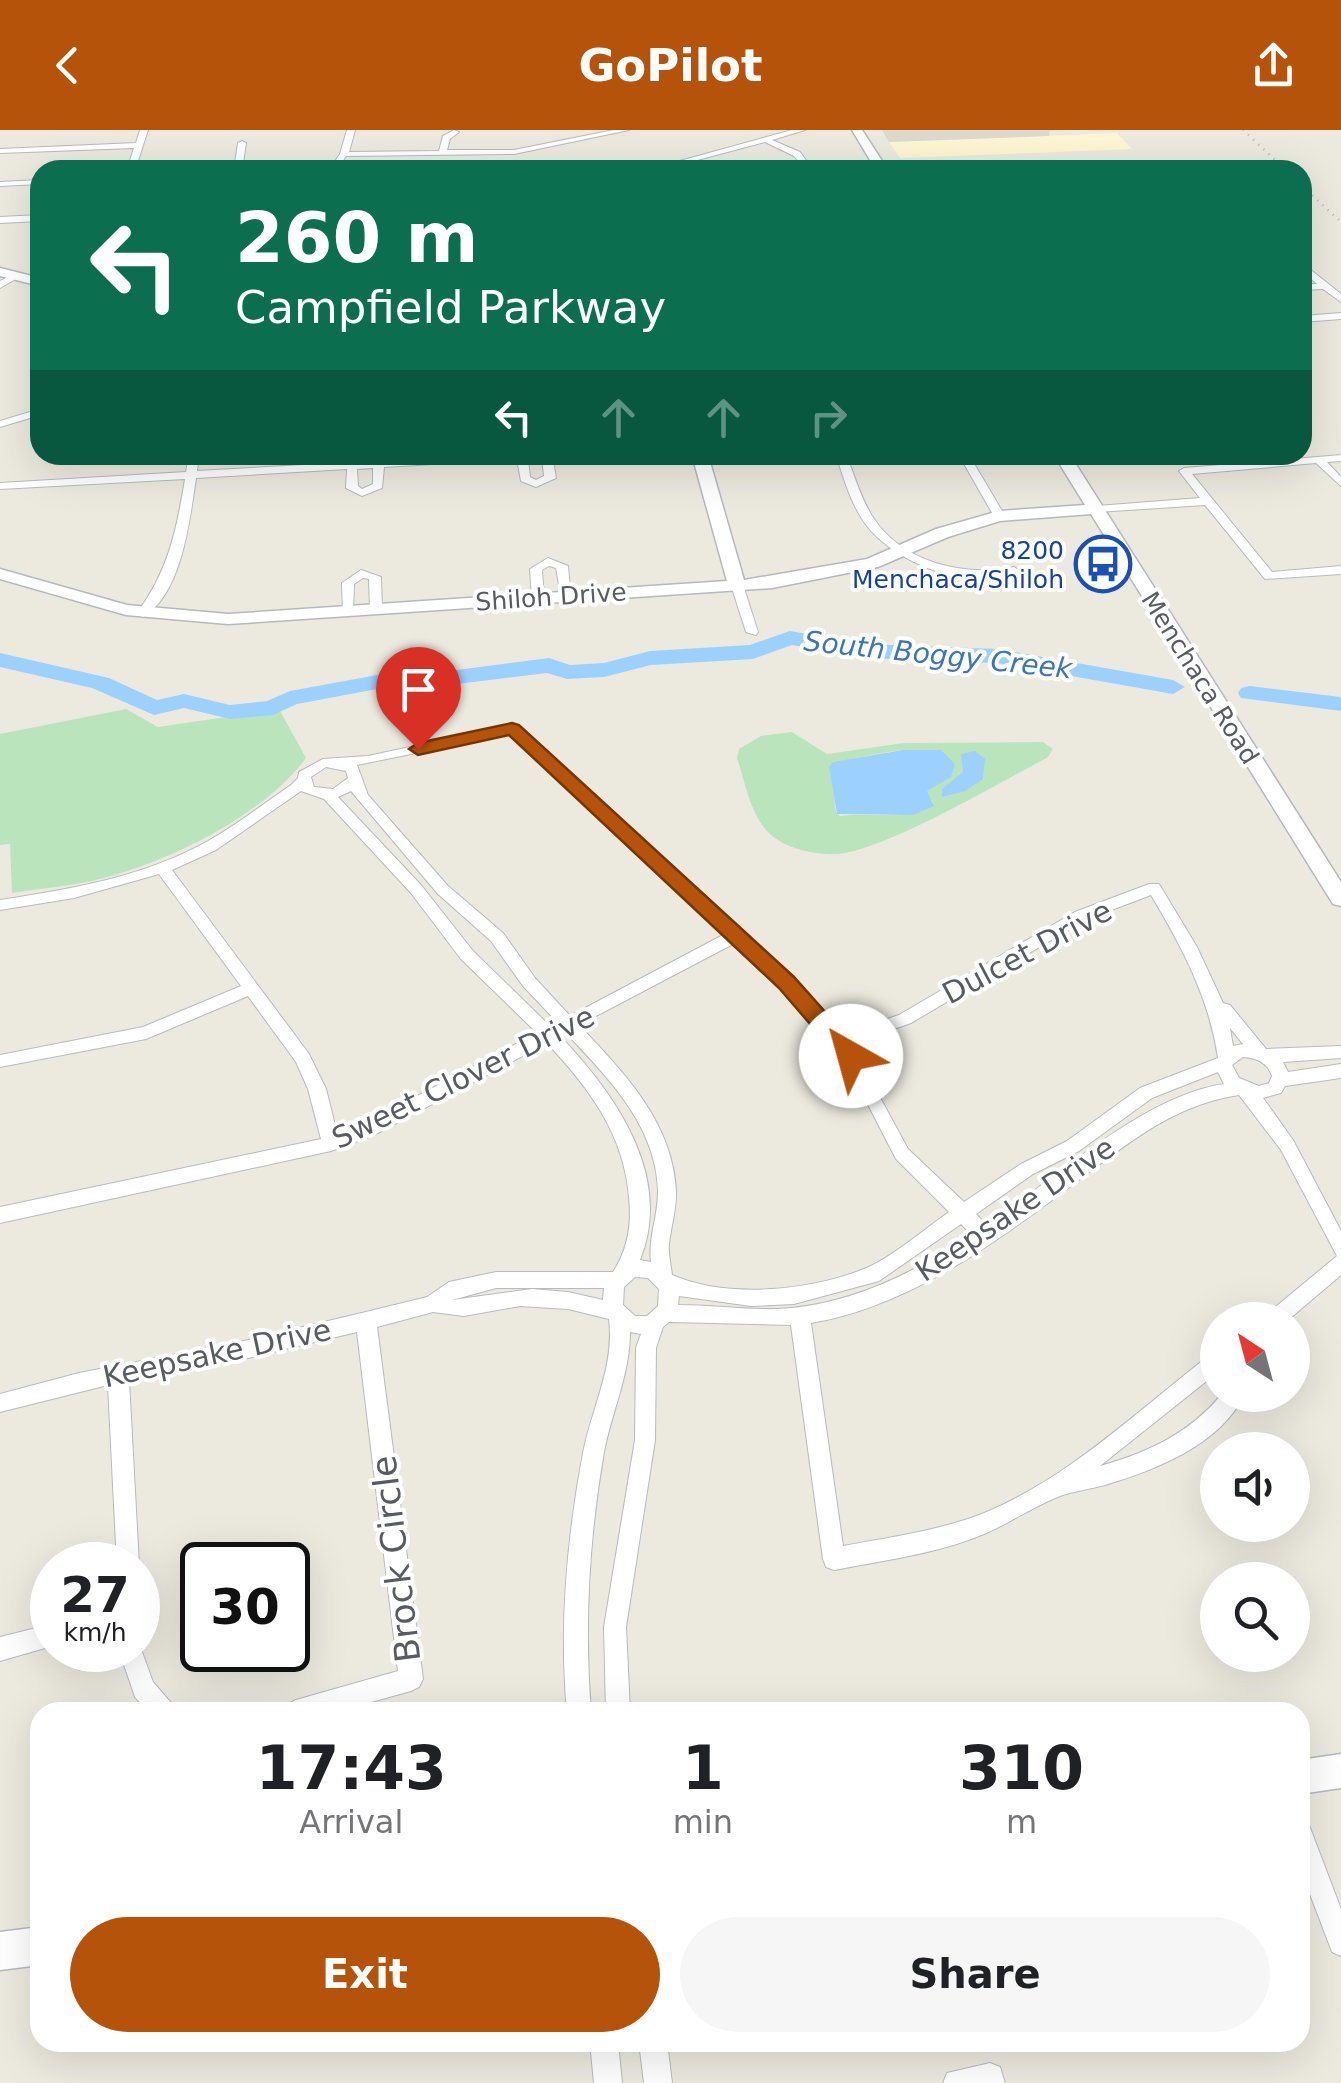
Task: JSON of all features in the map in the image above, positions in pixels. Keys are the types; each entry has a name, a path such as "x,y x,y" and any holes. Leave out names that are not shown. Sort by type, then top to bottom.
{"street":[{"path":"134,160 144,130"},
{"path":"340,160 352,130"},
{"path":"580,130 593,137"},
{"path":"344,154 514,152 625,130"},
{"path":"687,160 801,130"},
{"path":"857,130 876,160"},
{"path":"442,154 446,138 455,132"},
{"path":"764,139 797,154 802,160"},
{"path":"239,160 242,143"},
{"path":"0,151 140,145"},
{"path":"0,184 30,182"},
{"path":"0,220 30,218"},
{"path":"0,272 30,279"},
{"path":"1312,275 1341,298"},
{"path":"0,285 17,276"},
{"path":"1312,287 1325,286"},
{"path":"1312,318 1341,316"},
{"path":"0,424 30,417"},
{"path":"1312,461 1341,458"},
{"path":"1319,460 1341,483"},
{"path":"144,613 164,590 174,567 192,465"},
{"path":"0,486 366,465"},
{"path":"352,466 352,488 362,493 378,486 379,465"},
{"path":"524,465 526,479 536,484 550,478 548,465"},
{"path":"703,465 752,632"},
{"path":"845,465 869,521 904,550 962,576 986,578 1014,572"},
{"path":"970,465 1000,516"},
{"name":"Menchaca Road","path":"1068,465 1341,899"},
{"path":"1258,465 1184,471 1269,576 1341,570"},
{"path":"1097,509 1210,501"},
{"name":"Shiloh Drive","path":"0,574 144,613 209,619 347,611 737,586 824,575 904,550 942,532 1000,516 1097,509"},
{"path":"538,598 536,569 548,562 562,566 567,596"},
{"path":"347,611 349,580 362,574 376,580 376,609"},
{"path":"0,905 108,888 164,870 214,846 265,813 315,766 402,753 512,729 799,994 842,1042 902,1154 985,1235"},
{"path":"265,813 348,788 355,778 402,753"},
{"path":"340,762 352,768 361,797 421,866 496,937 529,982 633,1097 660,1149 667,1192 660,1249 664,1280 672,1298 646,1348 644,1440 615,1627 618,1702"},
{"path":"303,781 308,790 326,794 417,890 458,945 550,1036 612,1110 634,1156 639,1226 634,1256 610,1300 623,1341 614,1385 598,1428 575,1619 579,1702"},
{"path":"164,870 312,1074 331,1144"},
{"name":"Dulcet Drive","path":"842,1042 906,1018 1080,916 1154,888 1213,998 1225,1032 1225,1060"},
{"name":"Sweet Clover Drive","path":"0,1215 331,1144 383,1124 734,936"},
{"path":"0,1060 146,1033 250,989"},
{"name":"Dulcet Drive","path":"1213,998 1263,1055"},
{"path":"1341,1052 1263,1055 1240,1050 1225,1060 1226,1076 1269,1115 1288,1146 1341,1250"},
{"path":"1263,1055 1279,1069 1288,1146"},
{"name":"Keepsake Drive","path":"664,1280 686,1290 751,1298 794,1296 872,1275 1027,1170 1073,1146 1146,1093 1225,1060"},
{"path":"1243,1089 1268,1092 1279,1082 1341,1071"},
{"name":"Keepsake Drive","path":"660,1317 800,1317 880,1295 985,1235 1060,1184 1102,1149 1166,1110 1215,1090 1243,1089"},
{"path":"1295,1302 1341,1263"},
{"path":"620,1278 639,1270 664,1280"},
{"name":"Keepsake Drive","path":"0,1403 366,1321 434,1304 449,1290 496,1280 620,1278"},
{"name":"Keepsake Drive","path":"434,1304 446,1310 499,1299 562,1300 617,1314"},
{"path":"617,1314 636,1323 660,1317"},
{"path":"800,1317 834,1559 936,1540 980,1525 1056,1487 1200,1374"},
{"name":"Brock Circle","path":"331,1702 412,1679 366,1321"},
{"path":"118,1375 127,1542"},
{"path":"1056,1487 1130,1470 1167,1452 1214,1412"},
{"path":"0,1649 30,1641"},
{"path":"138,1672 143,1689 155,1702"},
{"path":"1310,1776 1341,1771"},
{"path":"1310,1861 1341,1943"},
{"path":"0,1951 30,1947"},
{"path":"605,2052 608,2083"},
{"path":"654,2052 658,2083"},
{"path":"957,2083 990,2078 991,2083"}],"shaded area":[{"path":"882,130 1050,130 1049,136 889,142"},
{"path":"1117,133 1132,149 900,158 889,142"}],"green space":[{"path":"126,709 158,727 279,709 306,758 267,798 187,847 104,878 12,893 10,844 0,845 0,734"},
{"path":"792,732 827,754 904,743 1043,742 1053,749 1047,758 912,828 858,850 829,854 785,844 758,819 737,758 739,749 761,736","holes":["941,750 926,792 933,802 924,808 889,815 840,816 836,812 830,766 897,751"]}],"water":[{"path":"903,750 941,750 955,764 951,777 927,791 934,806 913,815 837,814 829,767 833,762"},
{"path":"975,751 985,759 983,779 965,791 942,797 942,789 963,772 961,754"}],"waterway":[{"name":"South Boggy Creek","path":"0,660 100,683 154,708 184,701 230,712 273,708 290,698 388,680 449,678 549,665 567,672 604,670 650,658 753,652 790,638 865,651 997,656 1173,687"},
{"name":"South Boggy Creek","path":"1250,693 1341,704"}],"railway":[{"path":"1243,130 1275,160"},
{"path":"1312,195 1341,222"}],"place":[{"name":"8200 Menchaca/Shiloh","path":"1103,564"}],"route":[{"path":"418,749 512,729 787,982 851,1056"}]}
